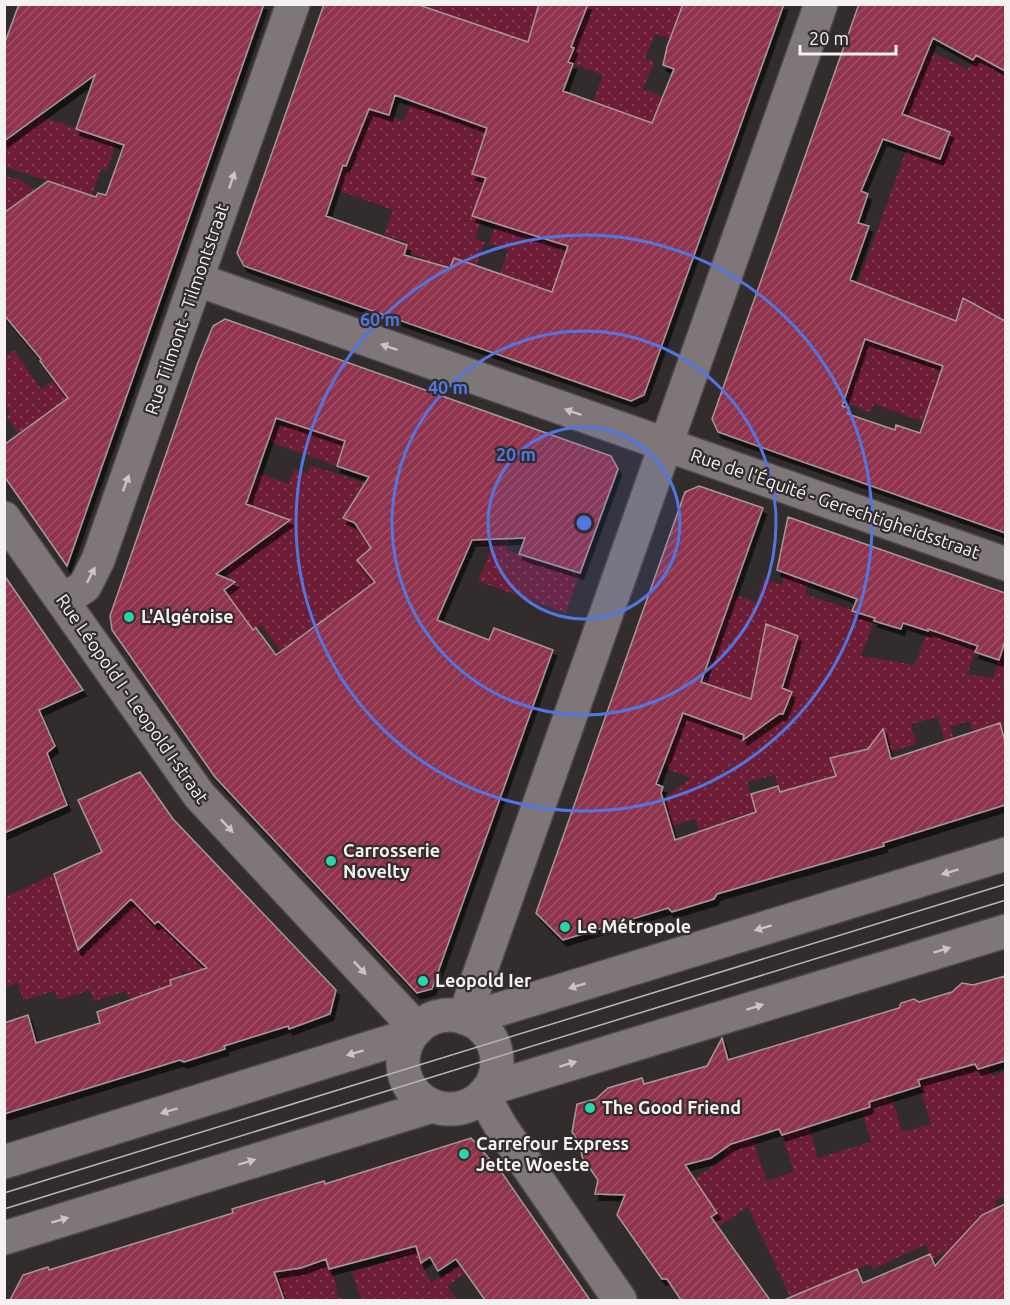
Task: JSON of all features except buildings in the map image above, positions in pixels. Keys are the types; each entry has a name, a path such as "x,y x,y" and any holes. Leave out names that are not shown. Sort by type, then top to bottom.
{"street":[{"name":"Rue Tilmont - Tilmontstraat","path":"63,602 85,586 98,560 293,4"},
{"path":"468,1020 665,444 821,4"},
{"name":"Rue de l'Équité - Gerechtigheidsstraat","path":"198,280 1005,564"},
{"name":"Rue Léopold I - Leopold I-straat","path":"4,518 199,795 414,1032"},
{"path":"4,1162 414,1032 439,1017 468,1020 1005,855"},
{"path":"4,1238 432,1106 459,1108 485,1092 1005,931"},
{"path":"468,1020 484,1030 492,1043 496,1057 495,1073 485,1092"},
{"path":"414,1032 403,1058 406,1077 414,1093 432,1106"},
{"path":"485,1092 501,1127 620,1300"}],"shaded area":[{"path":"416,5 698,5 675,25 670,38 655,34 645,58 654,62 643,89 682,103 667,129 593,102 603,75"},
{"path":"929,51 968,69 976,55 1000,69 1005,59 1005,336 982,324 987,311 977,305 969,326 937,313 920,358 943,366 924,422 874,404 870,412 842,402 841,360 856,365 865,339 893,349 910,302 858,283 907,148 942,161 946,147 890,125"},
{"path":"412,101 509,135 472,217 481,220 475,239 485,242 476,266 454,258 450,268 426,263 427,259 405,252 407,242 384,235 393,210 335,189 333,162 346,166 353,149 349,103 404,121"},
{"path":"40,116 117,142 107,170 101,169 92,195 5,167 5,141"},
{"path":"4,176 20,179 35,191 4,213"},
{"path":"496,223 568,247 548,303 526,283 500,274 508,250 489,244"},
{"path":"14,350 41,389 54,380 68,399 19,435 6,416 10,412 5,404 4,357"},
{"path":"289,413 346,436 337,466 264,440 270,423 284,428"},
{"path":"310,465 374,486 344,518 354,522 389,572 281,652 261,625 243,637 201,585 234,583 222,568 289,520 240,503 255,472 289,484 294,469 307,473"},
{"path":"472,513 509,538 506,550 580,573 566,613 478,581 492,547 472,540"},
{"path":"786,573 809,582 805,594 875,618 861,656 915,665 930,624 963,625 958,639 978,646 967,674 993,678 1003,649 1005,650 1005,732 1003,733 1000,723 973,731 969,721 950,727 954,739 945,742 938,717 911,724 916,744 889,752 885,739 873,743 869,748 831,758 836,776 780,793 775,775 747,782 756,812 728,819 730,829 701,837 695,819 643,834 654,805 691,778 657,765 712,651 732,594 756,602 764,579 781,585"},
{"path":"54,874 78,949 140,891 136,904 155,924 161,919 204,930 185,948 194,956 197,954 217,975 201,977 181,970 182,976 170,980 172,986 129,999 126,991 94,1001 90,990 58,1000 55,991 23,1000 18,983 5,987 4,898"},
{"path":"942,1061 946,1072 975,1064 978,1069 989,1066 992,1076 1005,1071 1005,1196 995,1201 998,1208 976,1218 981,1229 968,1230 956,1243 957,1247 932,1259 925,1245 873,1269 870,1264 818,1286 824,1300 808,1300 804,1293 791,1299 748,1207 697,1241 690,1231 717,1213 701,1189 667,1197 725,1158 719,1138 749,1129 767,1181 794,1172 780,1129 809,1126 818,1158 871,1142 860,1104 891,1095 902,1132 931,1124 914,1068"},
{"path":"413,1235 430,1283 463,1262 469,1271 447,1286 457,1300 361,1300 352,1272 389,1261 387,1254"},
{"path":"329,1255 338,1297 347,1300 284,1300 271,1273 296,1265 301,1268"}],"tram line":[{"path":"4,1193 1006,884"},
{"path":"4,1209 1006,900"}],"place":[{"name":"L'Algéroise","path":"129,617"},
{"name":"Carrosserie Novelty","path":"331,861"},
{"name":"Le Métropole","path":"565,927"},
{"name":"Leopold Ier","path":"423,981"},
{"name":"The Good Friend","path":"590,1108"},
{"name":"Carrefour Express Jette Woeste","path":"464,1154"}]}
